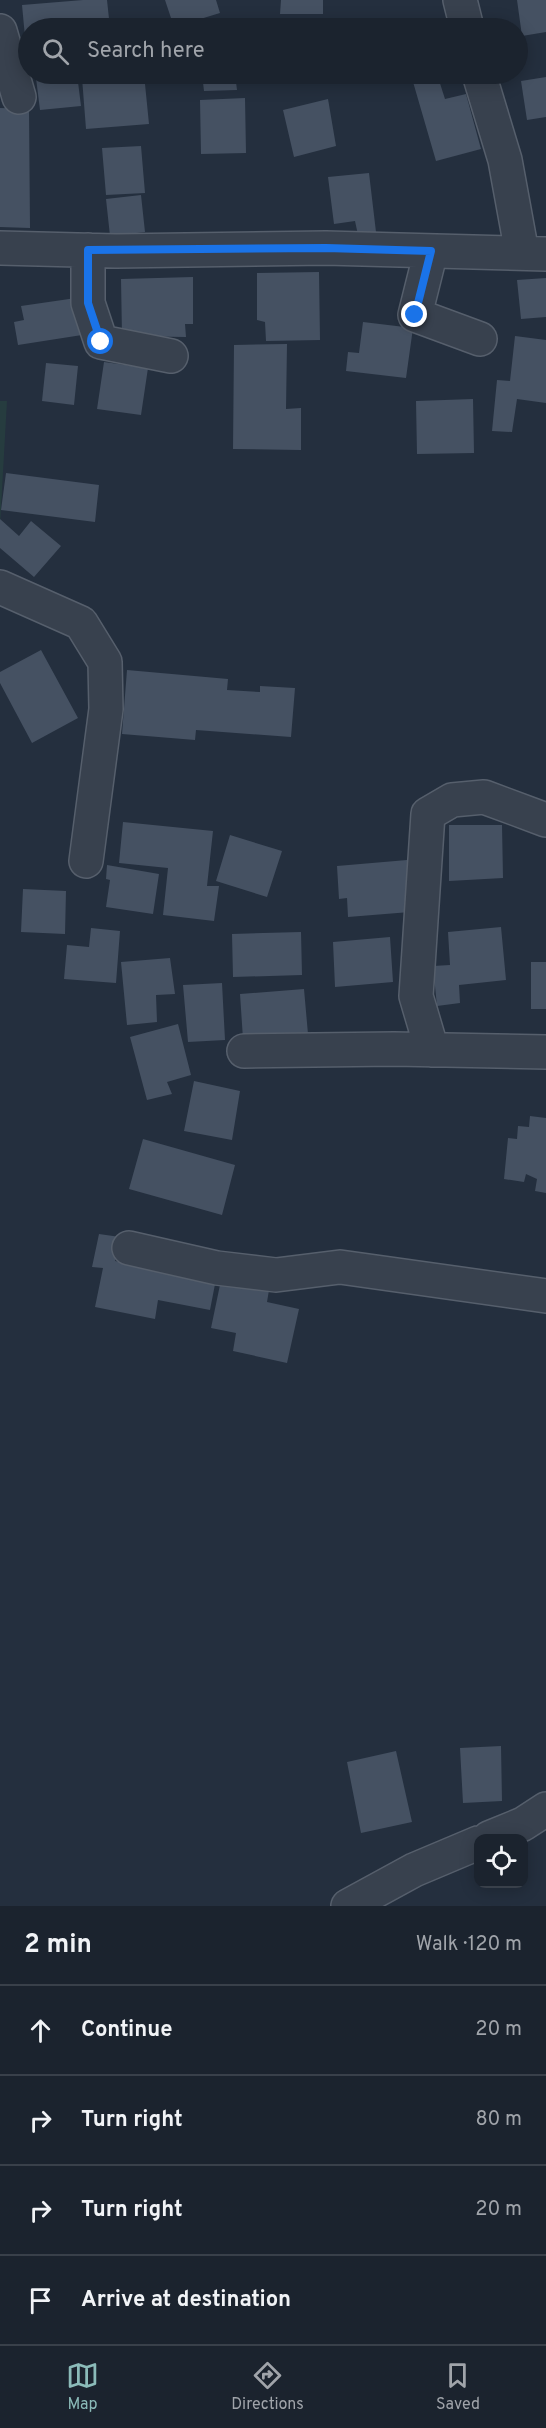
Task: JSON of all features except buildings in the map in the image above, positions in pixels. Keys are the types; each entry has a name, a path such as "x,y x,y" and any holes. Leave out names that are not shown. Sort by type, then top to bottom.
{"street":[{"path":"460,0 464,18"},
{"path":"0,31 19,97"},
{"path":"0,248 88,250 326,248 534,254 482,84"},
{"path":"88,250 88,303 101,342 171,356"},
{"path":"431,251 415,315 480,339"},
{"path":"0,586 81,623 105,662 106,709 86,861"},
{"path":"432,1050 416,996 428,814 452,800 484,797 546,820"},
{"path":"244,1051 546,1052"},
{"path":"129,1248 217,1268 264,1274 276,1275 340,1267 475,1288 546,1296"},
{"path":"500,1834 523,1824 546,1809"},
{"path":"348,1906 414,1870 474,1845"}],"green space":[{"path":"0,401 7,401 0,526"}],"route":[{"path":"101,342 88,303 88,250 326,248 431,251 415,315"}]}
